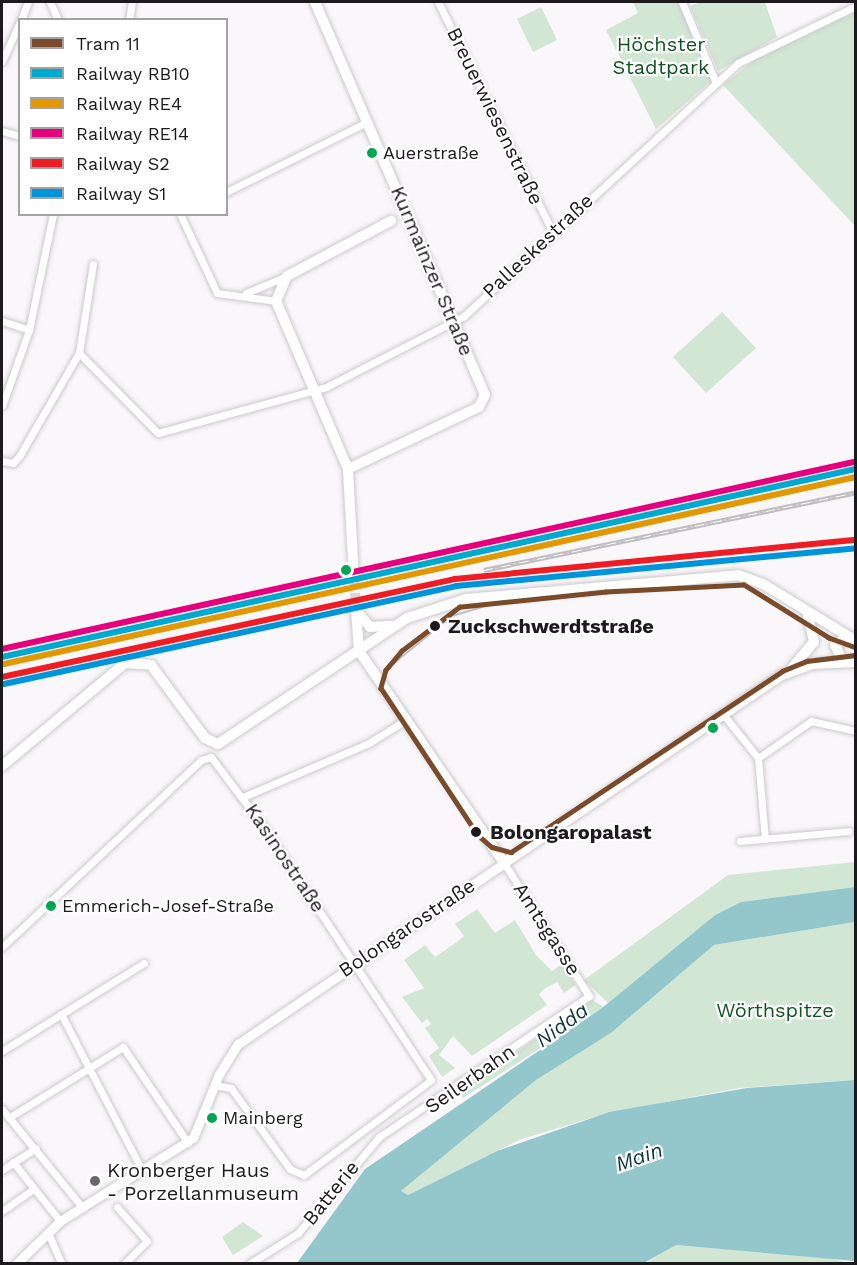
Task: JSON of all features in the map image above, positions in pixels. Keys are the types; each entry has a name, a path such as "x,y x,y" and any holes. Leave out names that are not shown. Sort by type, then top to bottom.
{"main road":[{"name":"Kurmainzer Straße","path":"315,2 483,388 483,403 348,469"},
{"path":"354,578 348,469 317,391 276,301 287,276 391,221 398,192"},
{"path":"391,221 416,234"},
{"path":"2,766 118,668 135,660 154,668 213,744 243,731 398,624 425,609 466,599 727,576 756,580 807,615 851,639"},
{"path":"398,624 370,627 356,610 359,651 504,863"},
{"path":"789,670 814,642 807,615"},
{"path":"843,662 835,645 851,639"},
{"name":"Bolongarostraße","path":"504,863 789,670 855,662"}],"street":[{"path":"21,18 28,2"},
{"path":"50,2 57,18"},
{"path":"129,18 132,2"},
{"name":"Breuerwiesenstraße","path":"438,2 552,231"},
{"path":"682,2 716,83"},
{"name":"Palleskestraße","path":"79,353 158,433 317,391 454,321 738,63 855,6"},
{"path":"2,61 18,25"},
{"path":"228,191 368,122"},
{"path":"2,132 18,136"},
{"path":"2,405 28,330 53,216"},
{"path":"180,216 217,293 227,298 241,296 287,276"},
{"path":"2,461 13,463 20,455 79,353 93,264"},
{"path":"241,296 276,301"},
{"path":"2,321 28,330"},
{"path":"723,714 758,758 765,839"},
{"path":"243,797 369,743 407,719"},
{"path":"758,758 811,721 855,731"},
{"path":"2,947 201,760 211,757 213,744"},
{"name":"Kasinostraße","path":"211,757 243,797 428,1070 429,1083 372,1128"},
{"path":"740,842 849,831"},
{"name":"Bolongarostraße","path":"188,1143 214,1085 238,1044 504,863"},
{"name":"Amtsgasse","path":"504,863 589,996"},
{"path":"2,1051 144,963"},
{"name":"Seilerbahn","path":"379,1137 589,996"},
{"path":"61,1014 90,1065 142,1170"},
{"path":"10,1117 117,1048 128,1049 188,1143 81,1206 60,1221 16,1263"},
{"path":"214,1085 231,1088 285,1163 301,1175 372,1128 379,1137"},
{"path":"2,1109 81,1206"},
{"name":"Batterie","path":"249,1263 298,1233 379,1137"},
{"path":"2,1170 36,1148"},
{"path":"13,1162 60,1221"},
{"path":"2,1211 34,1189"},
{"path":"117,1207 147,1246 124,1263"},
{"path":"48,1233 62,1263"}],"green space":[{"name":"Höchster Stadtpark","path":"633,2 678,2 712,80 656,129 606,30 638,13"},
{"path":"701,2 765,2 777,37 718,71 690,6"},
{"path":"541,7 557,40 533,52 517,19"},
{"path":"856,12 855,226 723,85 754,60"},
{"path":"722,312 756,348 706,393 673,357"},
{"path":"855,862 855,887 741,902 715,915 608,1003 584,980 728,875"},
{"path":"477,909 495,933 515,920 536,955 552,971 562,964 576,985 564,993 557,982 544,989 539,994 547,1005 472,1056 453,1036 439,1055 455,1068 442,1077 429,1056 439,1048 425,1028 431,1024 427,1019 422,1023 402,997 424,988 404,960 425,945 435,957 457,942 464,936 455,924"},
{"name":"Wörthspitze","path":"855,922 855,1080 739,1088 604,1114 519,1140 408,1195 401,1191 536,1080 611,1033 714,945"},
{"path":"592,1000 604,1007 463,1098 459,1092"},
{"path":"243,1222 263,1236 233,1255 222,1237"},
{"path":"675,1245 819,1256 855,1264 644,1264"}],"water":[{"name":"Main","path":"855,887 855,922 714,945 611,1033 536,1080 401,1191 408,1195 497,1151 609,1112 747,1088 855,1080 855,1261 676,1245 644,1263 297,1263 365,1169 602,1008 715,915 741,902"}],"tunnel":[{"path":"354,578 356,610"}],"tram line":[{"name":"11","path":"856,648 829,638 744,585 606,592 460,607 402,651 386,670 381,688 478,835 492,847 511,852 782,671 807,661 856,655"},
{"path":"387,669 452,616 503,601"}],"railway":[{"path":"484,570 856,492"}],"rail line":[{"name":"RE14","path":"2,649 854,462"},
{"name":"RB10","path":"2,657 856,469"},
{"name":"RE4","path":"4,664 856,477"},
{"name":"S2","path":"2,677 455,579 856,540"},
{"name":"S1","path":"4,684 456,586 856,548"}],"place":[{"name":"Auerstraße","path":"372,153"},
{"name":"Zuckschwerdtstraße","path":"435,626"},
{"name":"Bolongaropalast","path":"476,832"},
{"name":"Emmerich-Josef-Straße","path":"51,906"},
{"name":"Mainberg","path":"212,1118"},
{"name":"Kronberger Haus - Porzellanmuseum","path":"95,1181"}],"water label":[{"name":"Nidda","path":"562,1025"}]}
